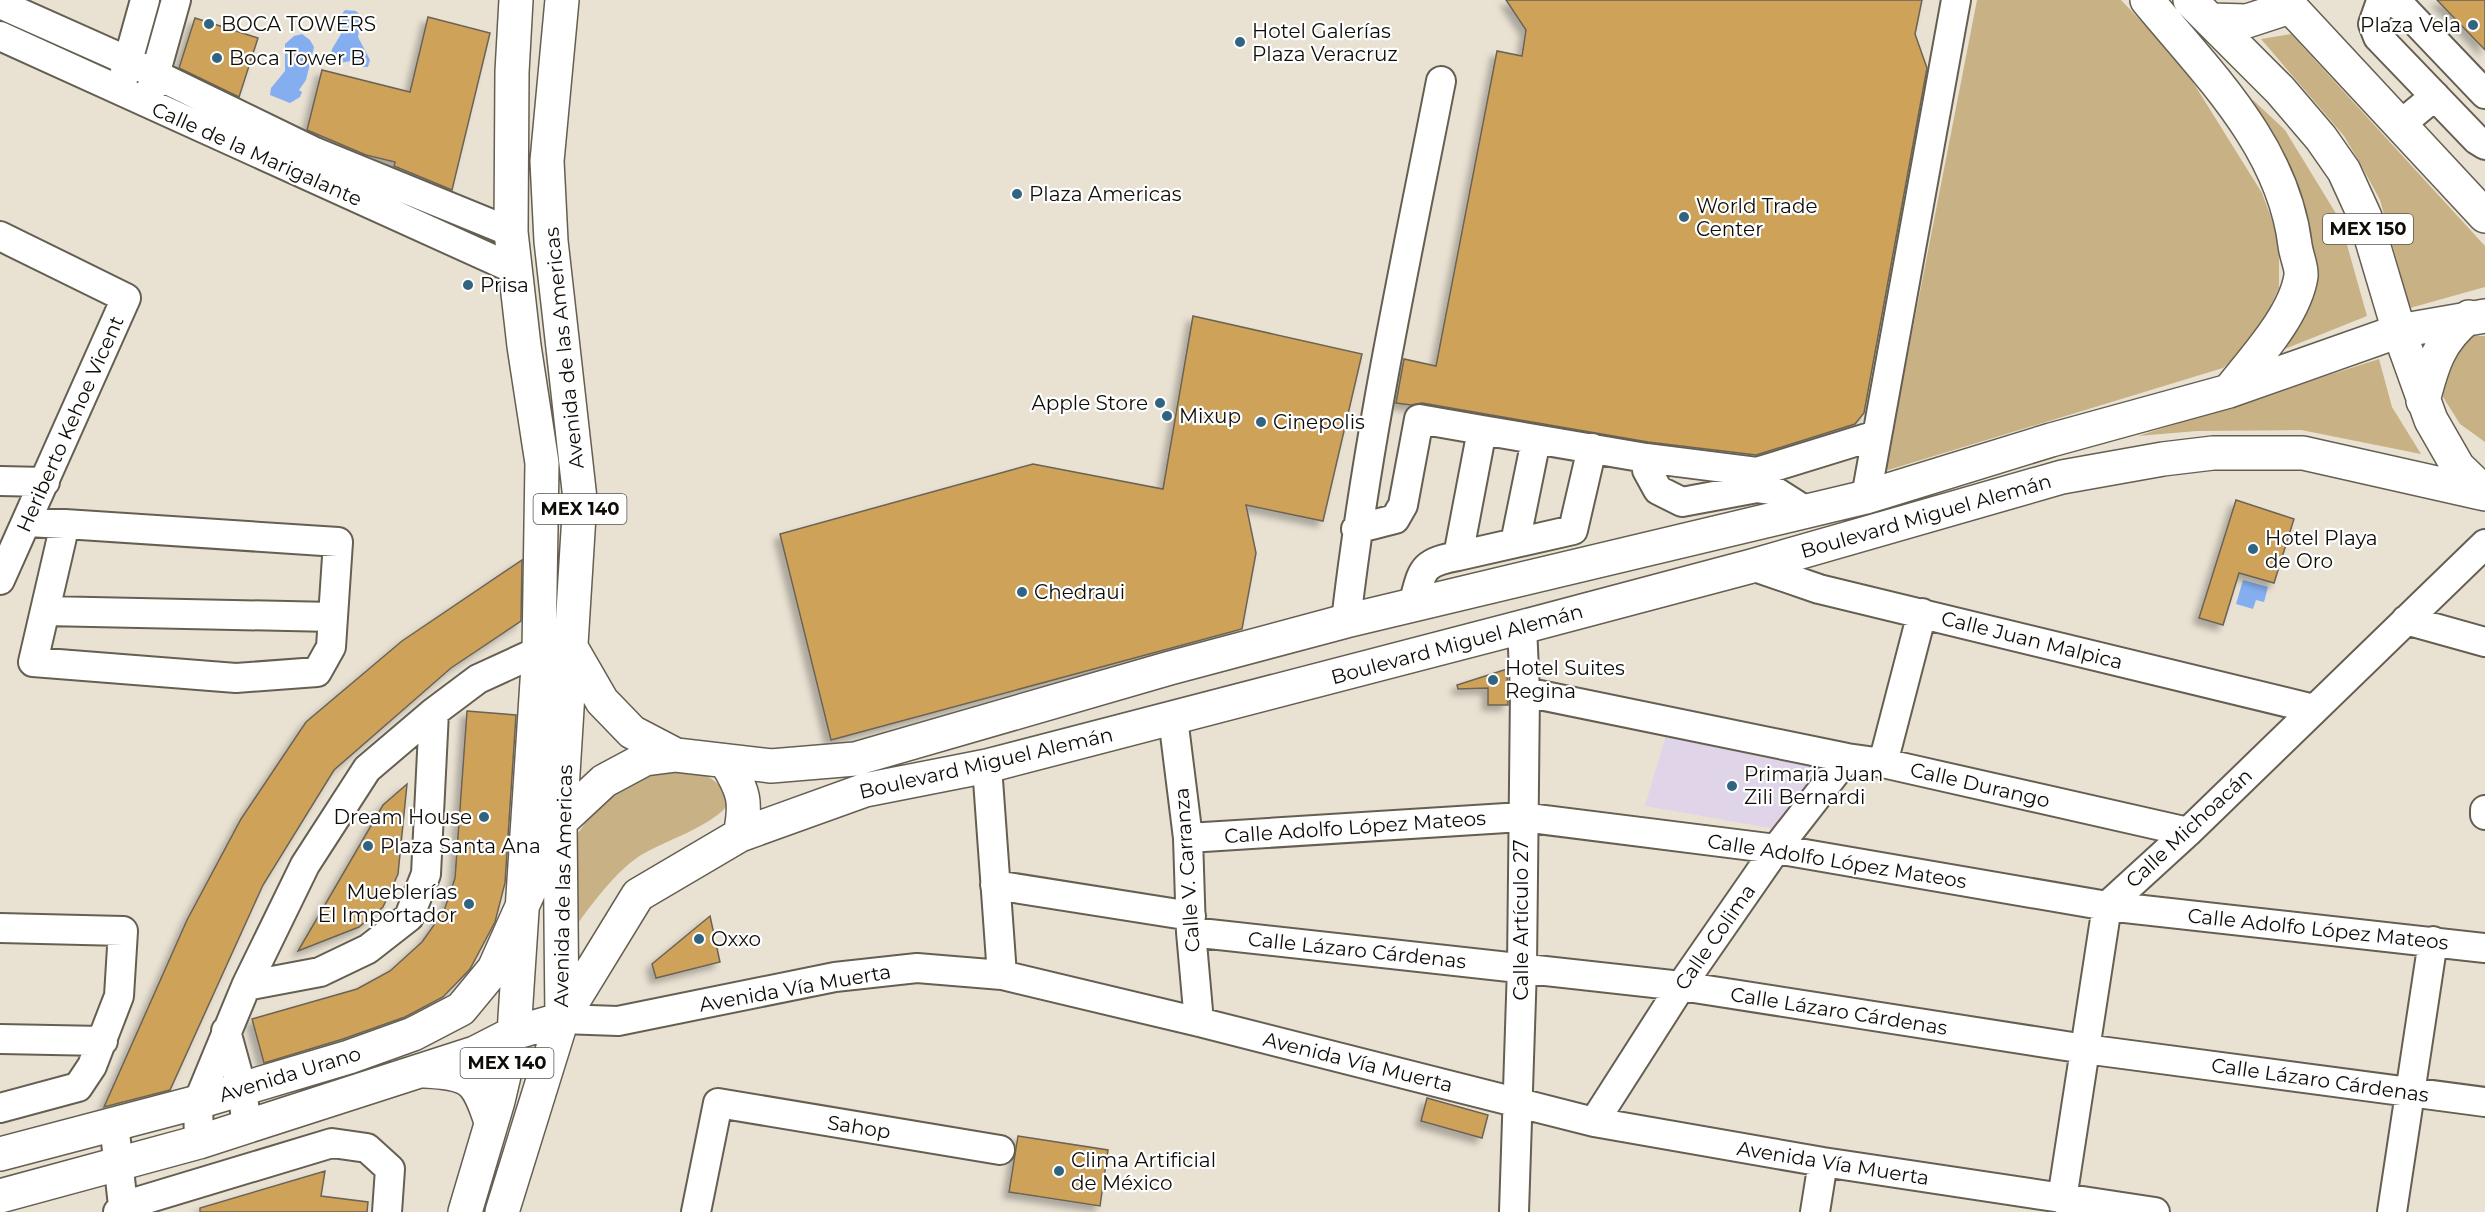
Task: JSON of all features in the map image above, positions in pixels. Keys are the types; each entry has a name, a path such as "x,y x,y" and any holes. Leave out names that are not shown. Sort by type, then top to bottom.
{"main road":[{"name":"Avenida de las Americas","path":"516,0 512,72 514,270 542,463 539,651 522,910"},
{"name":"Avenida de las Americas","path":"562,0 547,161 551,241 580,499 560,822 562,1019"},
{"path":"2147,0 2246,119 2283,191 2292,223 2301,275 2290,307 2229,391"},
{"path":"2200,10 2247,21 2294,2 2394,119 2485,216"},
{"name":"MEX 150","path":"2200,10 2280,90 2321,138 2344,171 2364,217 2423,401 2458,468 2485,493"},
{"path":"512,72 555,75"},
{"path":"2423,401 2432,365 2440,351 2455,328 2477,316"},
{"name":"Boulevard Miguel Alemán","path":"522,910 560,822 604,781 645,759 676,755 771,766 855,759 1159,671 1346,621 1866,496 2051,440 2229,391 2399,331 2477,316"},
{"name":"Boulevard Miguel Alemán","path":"562,1019 638,895 740,835 865,790 987,766 1522,627 1752,566 2062,477 2163,459 2213,453 2303,453 2485,493"},
{"path":"572,649 602,701 624,725 632,732 676,755"},
{"path":"536,698 568,700"},
{"path":"726,762 739,783 744,797 740,835"},
{"name":"MEX 140","path":"465,1212 492,1122 514,1033 522,910"},
{"name":"Avenida Urano","path":"0,1154 198,1102 349,1057 413,1034 461,1009 494,969 522,910"},
{"path":"514,1033 562,1019"},
{"name":"MEX 140","path":"502,1212 562,1019"},
{"name":"Avenida Urano","path":"0,1196 247,1127 476,1053 514,1033"},
{"path":"420,1071 451,1072 473,1081 484,1099 492,1122"}],"street":[{"path":"119,91 145,0"},
{"path":"147,104 176,0"},
{"path":"1866,496 1956,0"},
{"path":"2386,0 2376,11 2373,24 2378,37 2477,140 2485,145"},
{"path":"2391,0 2403,8 2485,94"},
{"name":"Calle de la Marigalante","path":"0,4 155,75 309,164 514,270"},
{"name":"Calle de la Marigalante","path":"0,36 147,104 309,164 512,232"},
{"path":"1346,621 1356,530 1374,425 1441,81"},
{"path":"2394,119 2428,89"},
{"name":"Heriberto Kehoe Vicent","path":"0,236 126,298 0,580"},
{"path":"1356,530 1395,519 1403,505 1419,419 1646,458 1757,472 1877,435"},
{"path":"1458,555 1482,430"},
{"path":"1515,543 1536,440"},
{"path":"1413,604 1422,572 1435,560 1573,530 1592,448"},
{"path":"1646,458 1647,470 1658,489 1682,502 1757,488 1773,490 1806,511"},
{"path":"0,482 45,482"},
{"path":"27,522 65,524 338,542 331,647 317,672 236,678 33,662 65,524"},
{"name":"Calle Michoacán","path":"2107,906 2188,832 2485,544"},
{"name":"Calle Juan Malpica","path":"1752,566 1819,589 2314,709"},
{"path":"45,611 333,617"},
{"path":"1883,763 1922,613"},
{"path":"2406,620 2485,642"},
{"name":"Calle Artículo 27","path":"1514,1212 1522,968 1525,692 1522,627"},
{"path":"199,1142 198,1102 246,986 305,864 368,769 434,712 478,679 539,651"},
{"name":"Calle Durango","path":"1525,692 1847,758 1883,763 2188,832"},
{"path":"246,986 320,972 368,950 409,917 426,874 434,712"},
{"name":"Calle V. Carranza","path":"1173,718 1188,838 1191,924 1199,1022"},
{"name":"Calle Colima","path":"1594,1122 1681,986 1776,849 1847,758"},
{"path":"987,766 1002,975"},
{"path":"2485,810 2485,815"},
{"name":"Calle Adolfo López Mateos","path":"1188,838 1522,817 1776,849 2107,906 2485,948"},
{"name":"Calle Lázaro Cárdenas","path":"995,885 1191,924 1522,968 1681,986 2085,1049 2485,1102"},
{"path":"2062,1199 2107,906"},
{"path":"0,927 123,931 119,996 92,1066 78,1087 0,1108"},
{"path":"2392,1212 2433,941"},
{"name":"Avenida Vía Muerta","path":"562,1019 618,1021 835,977 917,968 1002,975 1199,1022 1594,1122 1823,1162 2155,1212"},
{"path":"226,1031 242,1089 247,1127"},
{"path":"0,1040 103,1041"},
{"name":"Sahop","path":"696,1212 718,1104 1000,1150"},
{"path":"114,1123 120,1209 332,1143 367,1148 390,1169 387,1212"},
{"path":"1815,1212 1823,1162"}],"shaded area":[{"path":"1977,0 2121,0 2181,63 2262,193 2279,239 2279,288 2256,337 2223,368 1885,471"},
{"path":"2291,34 2485,246 2485,287 2410,308 2380,200 2360,163 2344,136 2261,39"},
{"path":"2252,99 2285,130 2340,220 2367,316 2277,352 2293,181"},
{"path":"2466,336 2485,336 2485,442 2460,424 2438,389"},
{"path":"2379,359 2392,407 2421,454 2301,430 2197,431 2138,436"},
{"name":"Primaria Juan Zili Bernardi","path":"1667,732 1827,765 1782,830 1645,806"},
{"path":"660,773 702,774 717,783 729,803 713,819 638,857 612,880 576,926 572,925 578,833 597,807 616,791 643,778"}],"water":[{"path":"345,10 356,11 361,16 358,37 370,60 368,67 363,67 353,61 338,62 331,56 332,49 341,34 339,18"},
{"path":"302,34 310,40 314,47 306,80 299,90 302,92 300,97 290,103 270,95 271,88 285,71 285,44 294,36"},
{"path":"2243,580 2268,587 2264,602 2256,600 2253,609 2236,604"}],"building":[{"name":"World Trade Center","path":"1506,0 1922,0 1915,34 1927,68 1864,413 1855,424 1756,455 1648,442 1422,403 1411,405 1396,403 1404,359 1436,366 1497,51 1522,56 1526,30"},
{"name":"Plaza Vela","path":"2437,0 2485,0 2485,50"},
{"path":"428,17 490,33 452,190 394,166 395,162 366,155 307,130 322,70 410,92"},
{"name":"Boca Tower B","path":"195,18 258,38 239,97 179,68"},
{"name":"Chedraui","path":"1193,316 1362,354 1323,521 1246,505 1256,553 1242,629 831,740 780,534 1033,464 1163,489"},
{"path":"2236,500 2294,519 2274,583 2239,573 2223,625 2199,618"},
{"path":"522,560 521,621 451,668 334,770 263,885 170,1090 104,1107 187,920 241,819 306,722 402,641"},
{"path":"1507,669 1508,705 1488,705 1488,688 1458,689 1457,685"},
{"path":"467,711 516,715 505,883 495,922 470,969 443,997 405,1017 264,1063 252,1019 357,989 390,971 422,942 444,911 455,878"},
{"path":"407,784 398,874 383,907 359,927 298,951 383,805"},
{"name":"Oxxo","path":"710,916 720,962 656,978 652,964"},
{"path":"1427,1098 1488,1115 1482,1138 1421,1121"},
{"name":"Clima Artificial de México","path":"1018,1136 1108,1150 1100,1206 1009,1192"},
{"path":"325,1171 321,1196 368,1202 367,1212 200,1212 200,1208"}],"place":[{"name":"BOCA TOWERS","path":"209,24"},
{"name":"Plaza Vela","path":"2473,25"},
{"name":"Hotel Galerías Plaza Veracruz","path":"1240,42"},
{"name":"Boca Tower B","path":"217,58"},
{"name":"Plaza Americas","path":"1017,194"},
{"name":"World Trade Center","path":"1684,217"},
{"name":"Prisa","path":"468,285"},
{"name":"Apple Store","path":"1160,403"},
{"name":"Mixup","path":"1167,416"},
{"name":"Cinepolis","path":"1261,422"},
{"name":"Hotel Playa de Oro","path":"2253,549"},
{"name":"Chedraui","path":"1022,592"},
{"name":"Hotel Suites Regina","path":"1493,680"},
{"name":"Primaria Juan Zili Bernardi","path":"1732,786"},
{"name":"Dream House","path":"484,817"},
{"name":"Plaza Santa Ana","path":"368,846"},
{"name":"Mueblerías El Importador","path":"469,904"},
{"name":"Oxxo","path":"699,939"},
{"name":"Clima Artificial de México","path":"1059,1171"}]}
